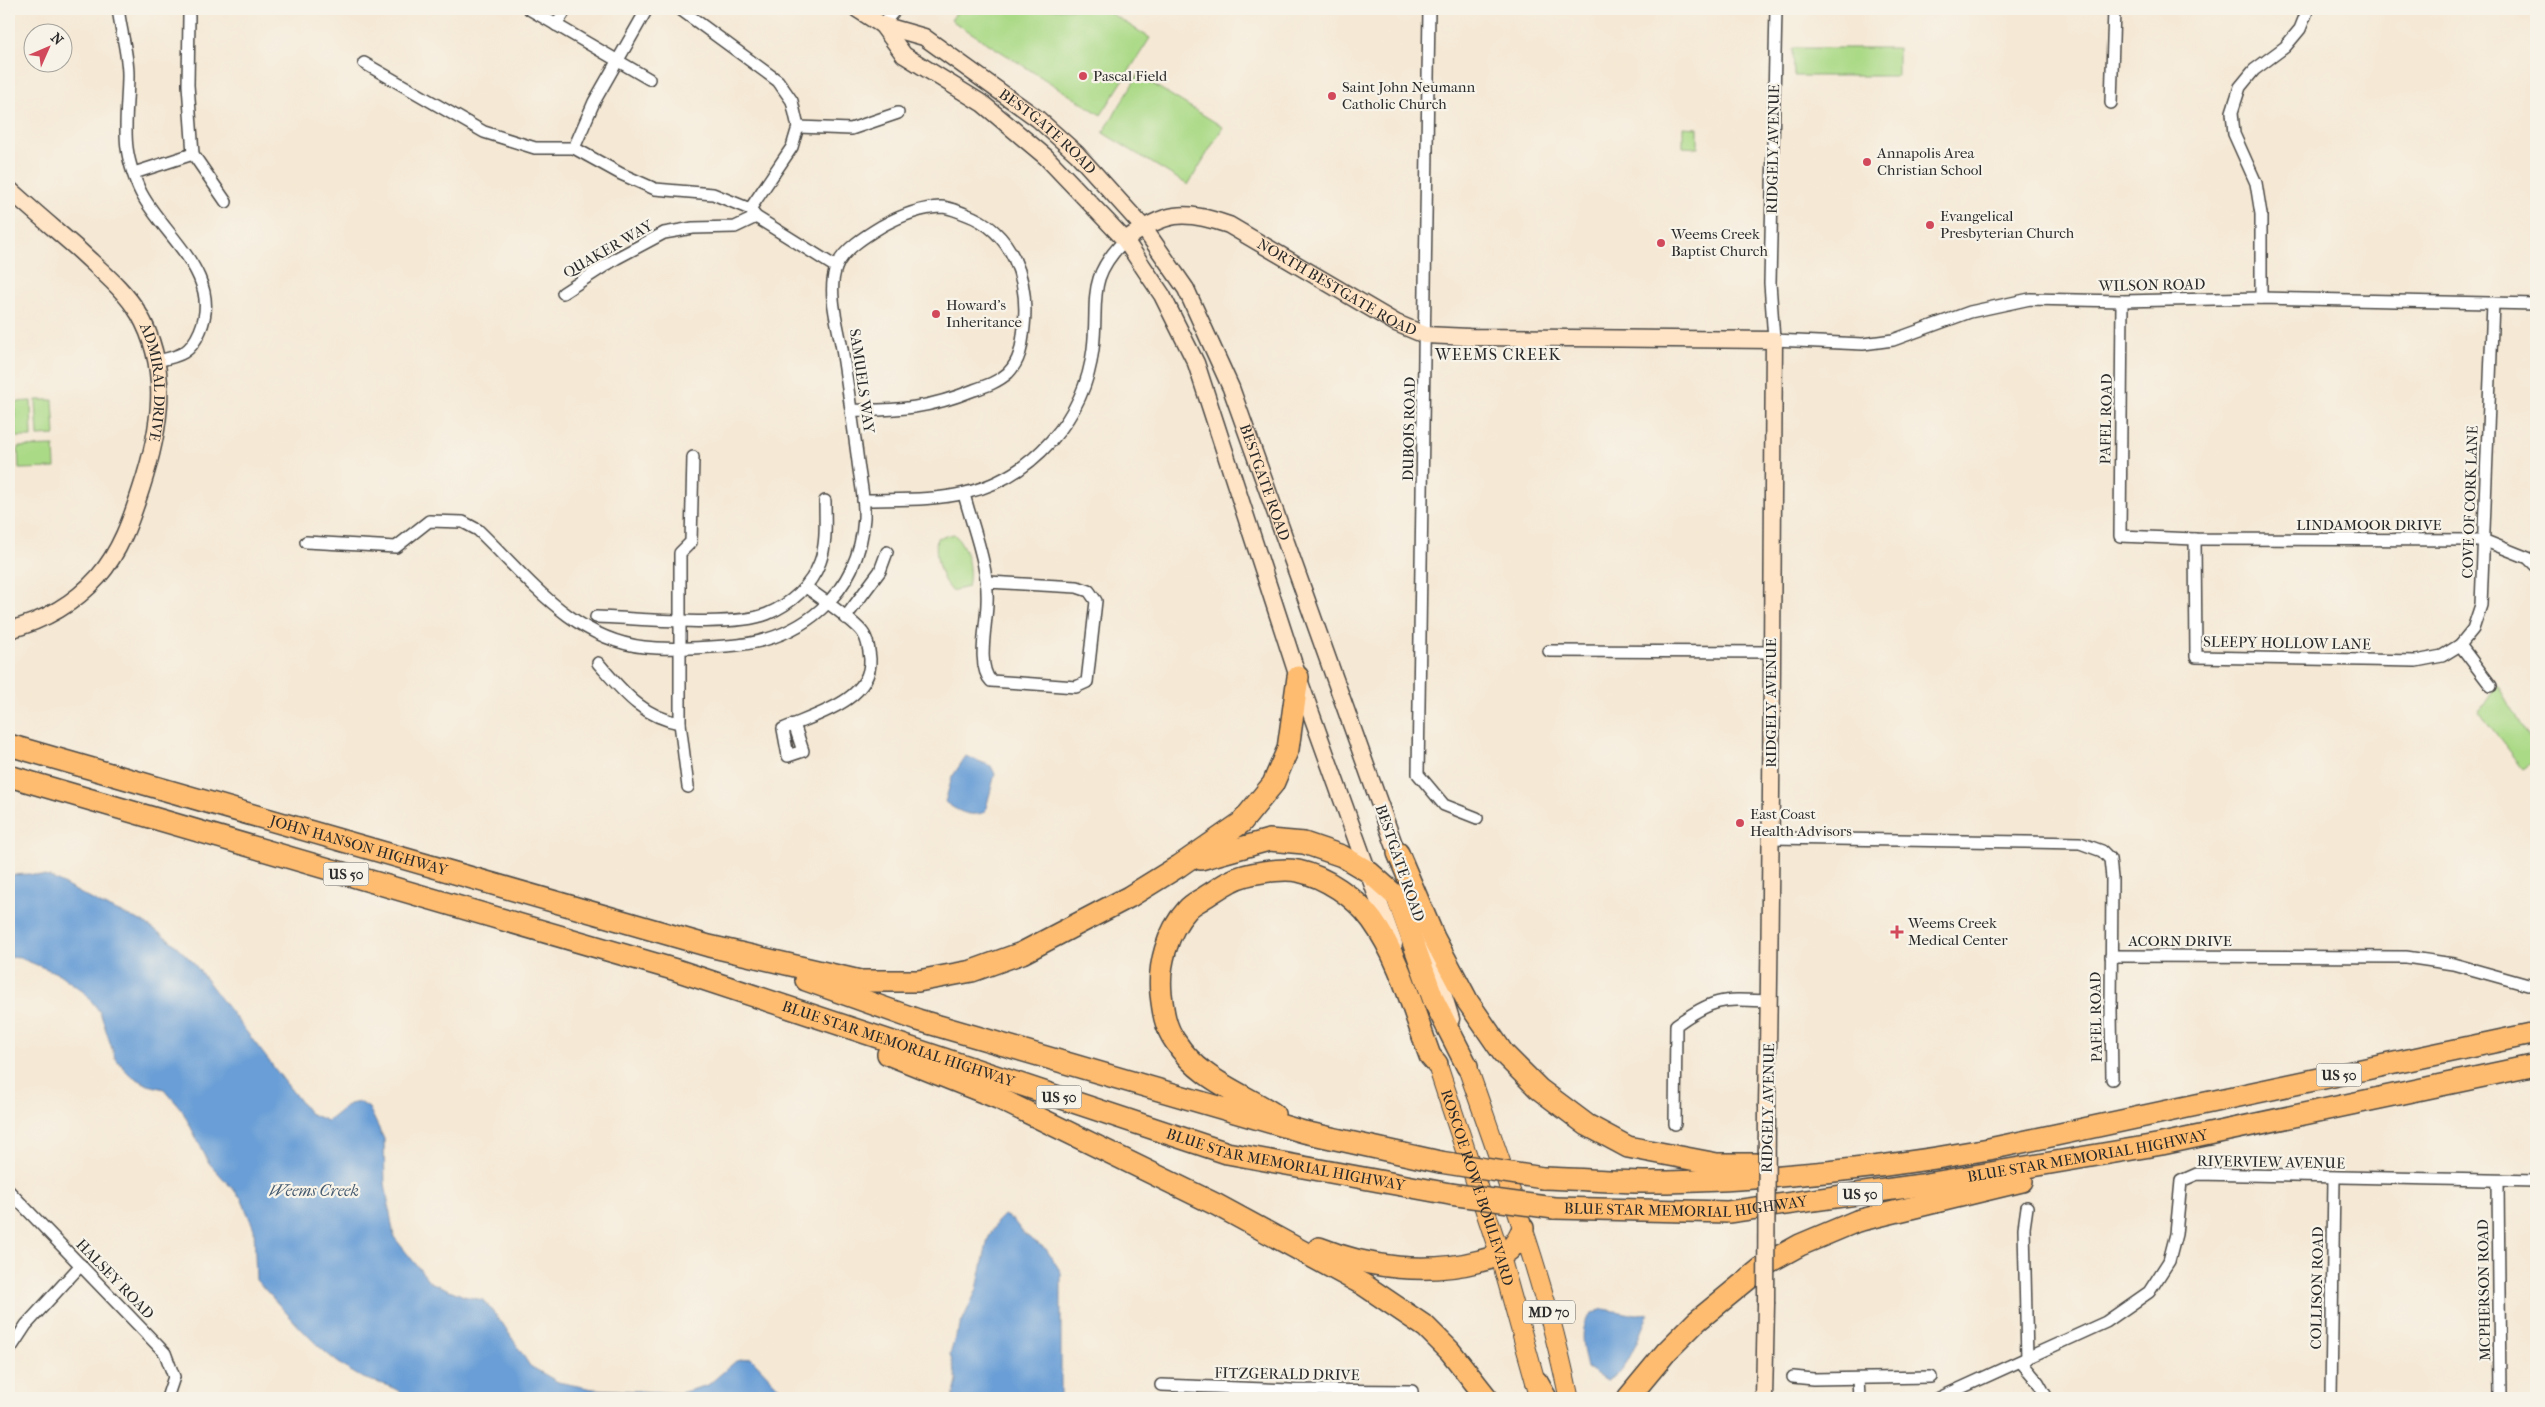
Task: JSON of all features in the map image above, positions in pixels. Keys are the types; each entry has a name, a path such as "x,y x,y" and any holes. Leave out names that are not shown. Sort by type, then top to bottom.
{"highway":[{"path":"709,946 860,981 918,980 945,976 972,971 1022,953 1129,897 1179,866 1241,823 1273,784 1288,748 1298,677"},
{"name":"JOHN HANSON HIGHWAY","path":"9,745 709,946"},
{"name":"JOHN HANSON HIGHWAY","path":"12,777 676,970"},
{"path":"1179,866 1269,840 1304,843 1342,856 1369,872 1397,897 1434,1001 1467,1066"},
{"path":"1398,853 1434,938 1464,994 1503,1053 1539,1089 1587,1124 1628,1147 1718,1164 1812,1165 1888,1156 2142,1117"},
{"path":"1304,1132 1270,1111 1230,1091 1193,1065 1174,1040 1163,1016 1160,981 1165,952 1172,931 1187,909 1232,880 1264,872 1297,870 1328,882 1356,903 1372,920 1390,951 1430,1056 1437,1064"},
{"name":"BLUE STAR MEMORIAL HIGHWAY","path":"709,946 918,1020 1304,1132 1440,1162 1543,1178 1666,1182 1835,1172 1903,1165 1989,1149 2536,1033"},
{"path":"676,970 998,1098 1217,1205 1364,1285 1400,1307 1426,1327 1450,1351 1487,1398"},
{"name":"BLUE STAR MEMORIAL HIGHWAY","path":"676,970 1227,1153 1450,1194 1554,1208 1728,1212 1921,1185 2162,1144 2536,1065"},
{"path":"1628,1398 1667,1351 1697,1321 1769,1262 1800,1245 1857,1221 2162,1144"},
{"path":"1217,1205 1340,1257 1369,1264 1430,1268 1470,1264 1510,1250 1519,1239 1523,1228"},
{"path":"1644,1398 1667,1351"}],"main road":[{"name":"BESTGATE ROAD","path":"857,9 882,25 924,38 1038,119 1077,154 1144,227 1186,289 1231,388 1398,853 1467,1066"},
{"name":"BESTGATE ROAD","path":"882,25 904,54 983,104 1046,157 1125,240 1162,295 1196,363 1298,677 1437,1064"},
{"name":"ADMIRAL DRIVE","path":"9,189 122,290 143,322 156,361 160,392 156,439 134,511 122,541 98,577 74,599 43,618 9,630"},
{"name":"NORTH BESTGATE ROAD","path":"1125,240 1144,227 1172,215 1201,216 1229,225 1396,323 1425,335 1510,338 1774,340"},
{"name":"RIDGELY AVENUE","path":"1764,1398 1772,838 1770,652 1774,340"},
{"name":"ROSCOE ROWE BOULEVARD","path":"1437,1064 1500,1255 1541,1393"},
{"name":"ROSCOE ROWE BOULEVARD","path":"1467,1066 1523,1228 1560,1350 1569,1398"}],"street":[{"path":"120,9 119,15 128,73 127,148 134,173 144,197 189,258 203,285 206,316 194,344 179,356 156,361"},
{"path":"529,9 616,62 649,79"},
{"path":"556,25 566,9"},
{"path":"574,148 594,102 647,9"},
{"path":"680,9 778,81 792,101 798,128 792,147 753,213"},
{"path":"882,25 896,9"},
{"name":"DUBOIS ROAD","path":"1429,9 1418,774 1444,805 1477,818"},
{"name":"RIDGELY AVENUE","path":"1774,340 1770,283 1776,9"},
{"path":"2111,103 2114,9"},
{"path":"2261,298 2261,214 2257,191 2234,134 2232,112 2240,86 2254,70 2284,47 2300,29 2308,9"},
{"path":"189,16 188,85 193,154 226,202"},
{"path":"364,63 484,132 535,148 574,148 621,174 655,189 713,194 753,213 836,267 845,254 870,233 903,214 944,206 975,218 996,233 1011,252 1024,283 1025,291 1026,307 1022,350 1007,374 996,382 949,401 910,410 851,410"},
{"path":"798,128 851,129 898,113"},
{"path":"134,173 193,154"},
{"name":"QUAKER WAY","path":"563,293 617,258 664,234 693,228 735,227 753,213"},
{"path":"863,500 936,498 964,494 986,488 1022,468 1051,443 1078,402 1093,350 1097,283 1106,261 1125,240"},
{"name":"SAMUELS WAY","path":"306,542 396,547 429,521 463,522 478,530 557,608 578,625 623,643 645,647 724,646 772,640 793,630 834,597 858,555 864,518 851,410 833,290 836,267"},
{"name":"WILSON ROAD","path":"1774,340 1863,344 1893,340 1970,312 2030,299 2122,301 2261,298 2536,304"},
{"name":"PAFEL ROAD","path":"2120,536 2122,301"},
{"name":"COVE OF CORK LANE","path":"2460,646 2473,629 2481,605 2493,303"},
{"path":"688,787 680,723 680,553 691,542 693,457"},
{"path":"964,494 988,582 983,661 984,675 990,681 1076,687 1087,682 1096,601 1089,591 1077,587 988,582"},
{"path":"596,616 715,620 766,614 788,604 806,586 820,562 824,542 825,501"},
{"name":"LINDAMOOR DRIVE","path":"2120,536 2194,540 2483,540 2528,558 2536,566"},
{"name":"SLEEPY HOLLOW LANE","path":"2194,540 2196,657 2416,661 2442,656 2460,646"},
{"path":"845,618 880,571 887,552"},
{"path":"794,724 853,696 866,680 870,669 869,648 863,632 806,586"},
{"path":"2460,646 2491,686"},
{"path":"1550,651 1770,652"},
{"path":"598,663 642,709 662,720 680,723"},
{"name":"ACORN DRIVE","path":"1772,838 2080,843 2091,845 2110,859 2112,878 2111,956 2406,957 2453,964 2528,985 2536,984"},
{"name":"PAFEL ROAD","path":"2111,956 2112,1079"},
{"path":"1675,1124 1676,1025 1701,1007 1723,999 1769,1001"},
{"name":"RIVERVIEW AVENUE","path":"1939,1398 2024,1361 2106,1322 2149,1292 2169,1261 2176,1234 2180,1181 2187,1177 2197,1174 2536,1181"},
{"name":"COLLISON ROAD","path":"2330,1398 2334,1178"},
{"name":"MCPHERSON ROAD","path":"2498,1181 2500,1398"},
{"name":"HALSEY ROAD","path":"9,1192 82,1265 165,1353 174,1376 167,1398"},
{"path":"2027,1206 2024,1228 2024,1361 2046,1398"},
{"path":"9,1351 26,1324 82,1265"},
{"path":"1793,1377 1858,1379 1931,1377"},
{"path":"1858,1379 1858,1398"},
{"name":"FITZGERALD DRIVE","path":"1161,1385 1412,1395"}],"green space":[{"name":"Pascal Field","path":"959,9 1104,9 1150,38 1101,115 951,20"},
{"path":"1793,48 1898,48 1898,76 1794,76"},
{"path":"1138,75 1223,127 1188,185 1103,133"},
{"path":"1683,127 1698,128 1698,148 1683,147"},
{"path":"36,400 53,400 55,435 38,436"},
{"path":"31,401 32,437 16,437 14,402"},
{"path":"54,446 55,468 19,469 18,447"},
{"path":"954,534 965,551 969,565 969,580 968,587 951,591 941,573 936,545 937,538"},
{"path":"2498,684 2536,750 2536,759 2523,768 2479,712"}],"water":[{"path":"966,756 991,766 995,774 985,812 979,814 964,813 945,802 952,777"},
{"name":"Weems Creek","path":"29,874 50,877 100,904 141,921 170,940 192,961 309,1113 328,1121 349,1104 360,1102 369,1108 384,1139 385,1183 394,1237 430,1282 464,1296 483,1300 503,1324 530,1366 558,1382 593,1389 680,1393 708,1385 736,1361 751,1358 789,1398 405,1398 396,1390 363,1378 342,1366 316,1344 256,1280 254,1229 241,1198 209,1163 182,1110 164,1089 148,1085 130,1075 115,1058 100,1012 85,993 59,974 20,958 9,957 9,875"},
{"path":"1004,1215 1013,1220 1024,1234 1046,1249 1061,1272 1061,1398 953,1398 957,1381 950,1354 956,1335 977,1289 988,1239 997,1222"},
{"path":"1604,1309 1637,1315 1649,1314 1627,1362 1614,1377 1606,1380 1587,1368 1582,1341 1584,1324 1588,1318"}],"place":[{"name":"Pascal Field","path":"1083,76"},
{"name":"Saint John Neumann Catholic Church","path":"1332,96"},
{"name":"Annapolis Area Christian School","path":"1867,162"},
{"name":"Evangelical Presbyterian Church","path":"1930,225"},
{"name":"Weems Creek Baptist Church","path":"1661,243"},
{"name":"Howard's Inheritance","path":"936,314"},
{"name":"East Coast Health Advisors","path":"1740,823"},
{"name":"Weems Creek Medical Center","path":"1897,932"}],"district":[{"name":"WEEMS CREEK","path":"1498,354"}]}
